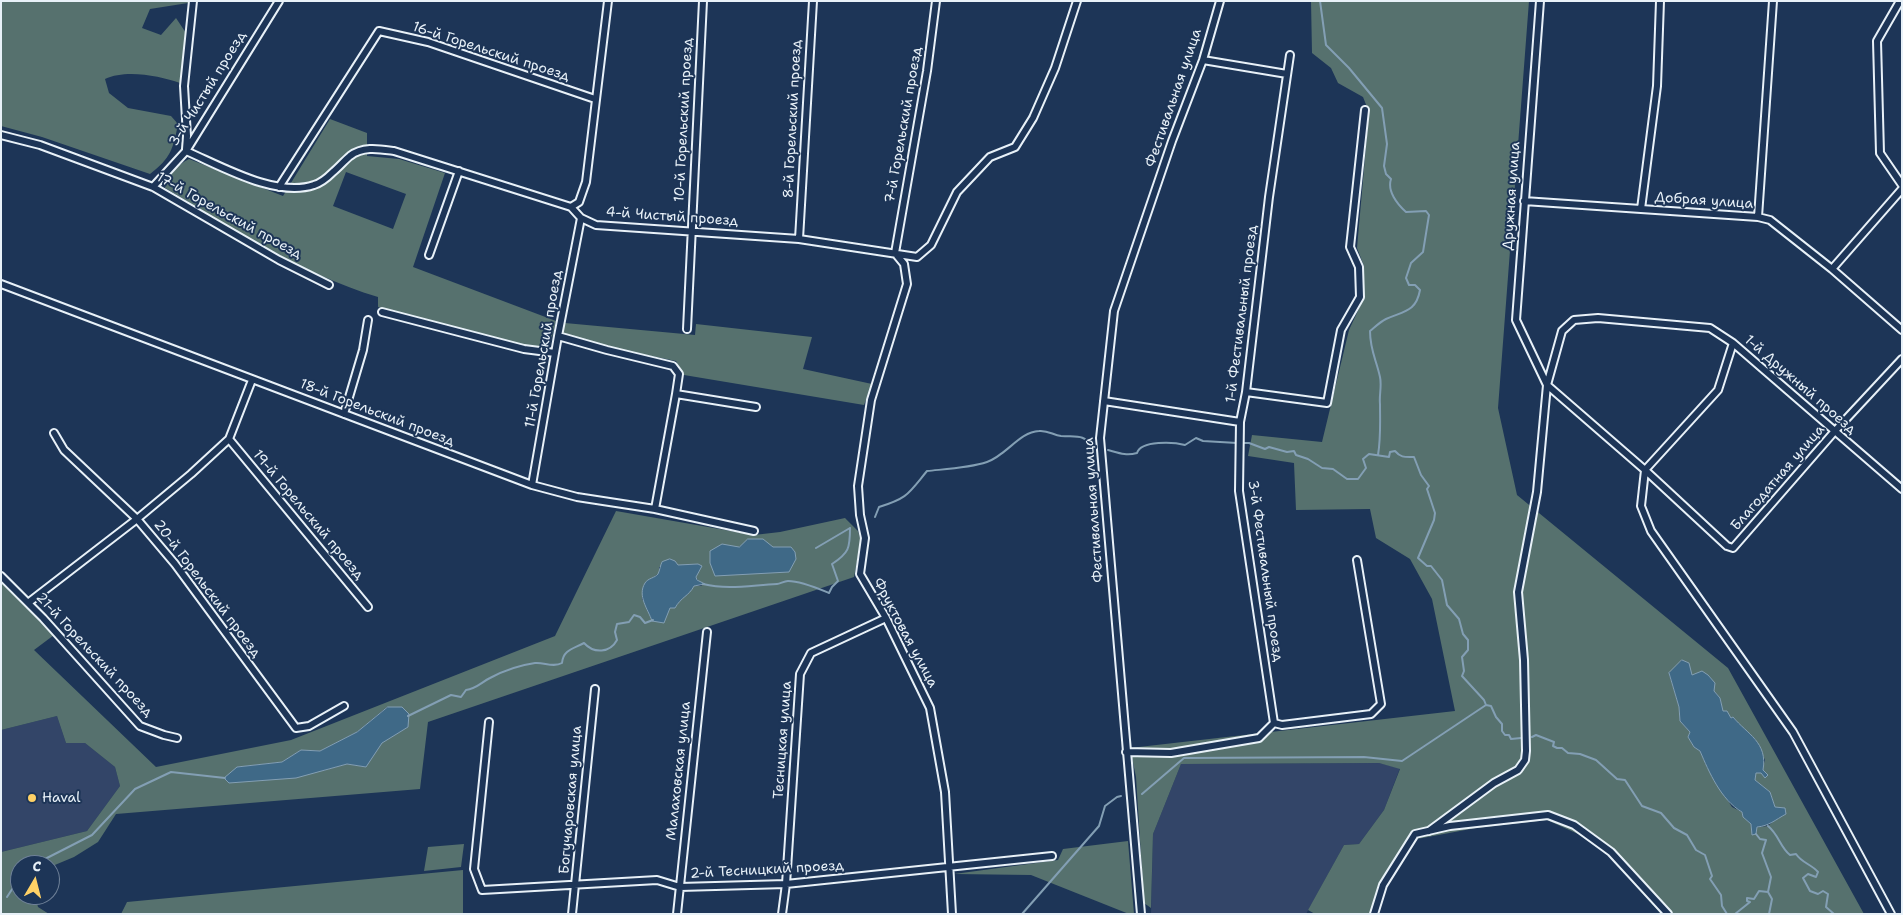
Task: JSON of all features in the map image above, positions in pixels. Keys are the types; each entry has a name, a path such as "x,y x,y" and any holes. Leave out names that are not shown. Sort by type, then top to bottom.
{"street":[{"path":"193,1 184,86 186,151 242,176 279,187 303,188 316,184 328,177 350,156 362,150 378,148 394,151 572,207 581,218"},
{"name":"3-й Чистый проезд","path":"153,187 186,151 279,1"},
{"path":"572,207 579,202 586,182 608,1"},
{"name":"10-й Горельский проезд","path":"687,329 703,1"},
{"name":"8-й Горельский проезд","path":"799,239 813,1"},
{"name":"7-й Горельский проезд","path":"895,253 927,71 936,1"},
{"name":"4-й Чистый проезд","path":"581,218 596,225 799,239 917,257 931,244 957,192 990,157 1015,147 1033,118 1055,68 1078,1"},
{"name":"Фестивальная улица","path":"1141,914 1100,438 1114,311 1172,141 1203,60 1220,1"},
{"name":"Дружная улица","path":"1540,1 1516,320 1547,385"},
{"path":"1641,209 1657,86 1660,1"},
{"path":"1758,217 1773,1"},
{"path":"1900,1 1877,41 1880,153 1902,185"},
{"name":"16-й Горельский проезд","path":"279,187 379,31 428,42 595,99"},
{"name":"1-й Фестивальный проезд","path":"1104,401 1240,422 1246,392 1269,197 1290,55"},
{"path":"1203,60 1287,74"},
{"path":"1246,392 1327,403 1340,330 1360,297 1359,267 1350,248 1366,110"},
{"name":"17-й Горельский проезд","path":"1,135 40,145 153,187 279,260 329,285"},
{"path":"429,255 459,172"},
{"path":"1832,269 1902,189"},
{"name":"Добрая улица","path":"1524,201 1758,217 1770,220 1832,269 1902,330"},
{"name":"11-й Горельский проезд","path":"532,485 581,218"},
{"name":"Фруктовая улица","path":"895,253 904,264 907,284 871,400 858,486 860,515 865,538 860,574 886,618 930,708 945,792 952,914"},
{"name":"18-й Горельский проезд","path":"1,284 532,485 577,497 656,509 754,531"},
{"path":"382,312 524,349 555,353"},
{"path":"1429,831 1494,783 1518,770 1525,760 1524,660 1518,592 1537,492 1547,385 1562,332 1574,320 1598,318 1710,328 1733,343"},
{"path":"344,414 363,350 368,320"},
{"path":"558,336 673,366 678,374 656,509"},
{"name":"1-й Дружный проезд","path":"1645,470 1718,390 1733,343 1902,489"},
{"name":"Благодатная улица","path":"1645,470 1727,546 1733,548 1834,432 1902,359"},
{"path":"28,603 137,519 229,439 252,380"},
{"path":"1547,385 1645,470 1641,506 1651,531 1793,732 1891,914"},
{"path":"676,394 756,407"},
{"name":"3-й Фестивальный проезд","path":"1240,422 1239,491 1274,723"},
{"name":"20-й Горельский проезд","path":"54,433 64,450 137,519 175,564 296,728 309,726 344,706"},
{"name":"19-й Горельский проезд","path":"229,439 368,607"},
{"path":"1126,752 1171,753 1259,738 1274,723 1282,725 1371,714 1381,704 1357,560"},
{"name":"21-й Горельский проезд","path":"1,576 140,726 177,738"},
{"name":"Тесницкая улица","path":"782,914 786,884 800,674 811,653 886,618"},
{"name":"Малаховская улица","path":"676,914 707,632"},
{"name":"Богучаровская улица","path":"572,914 594,689"},
{"name":"2-й Тесницкий проезд","path":"489,722 474,869 482,890 657,880 680,887 786,884 1052,856"},
{"path":"1374,914 1383,885 1415,834 1450,826 1548,815 1574,825 1611,852 1663,906 1668,914"}],"shaded area":[{"path":"748,539 763,539 773,547 791,547 795,552 796,559 789,572 715,576 710,563 710,551 722,544 739,547"},
{"path":"670,559 678,565 698,564 702,566 696,577 697,580 705,584 694,586 675,608 670,608 664,623 652,621 644,602 643,588 646,581 658,574 662,562"},
{"path":"1682,660 1689,663 1692,675 1702,671 1715,683 1714,691 1720,698 1723,711 1727,711 1731,718 1733,717 1755,739 1762,752 1764,760 1763,770 1768,775 1765,778 1761,773 1756,773 1755,780 1770,792 1775,807 1785,808 1786,814 1769,824 1757,827 1756,834 1752,835 1751,824 1743,817 1742,812 1722,793 1700,751 1694,747 1688,737 1690,732 1680,721 1679,707 1669,673"},
{"path":"388,707 402,707 409,714 408,727 382,743 366,767 347,764 296,778 229,783 224,778 237,767 282,762 301,750 320,751 357,732"},
{"path":"57,716 66,743 85,743 115,767 120,786 87,831 1,852 1,730"},
{"path":"1379,763 1400,768 1384,810 1359,844 1344,845 1306,914 1151,914 1153,834 1181,764"}],"green space":[{"path":"1,1 188,1 188,3 150,9 142,28 161,35 176,18 186,33 180,83 153,76 133,74 123,74 105,79 109,93 128,108 171,116 178,124 170,152 163,163 150,174 42,137 1,126"},
{"path":"1311,1 1529,1 1498,408 1517,495 1728,668 1864,914 1661,914 1607,854 1578,834 1547,820 1476,828 1417,839 1387,887 1378,914 1315,914 1308,910 1344,845 1359,844 1384,810 1400,769 1379,763 1181,764 1153,834 1151,908 1144,903 1136,777 1130,748 1455,711 1432,599 1410,559 1376,538 1370,509 1296,510 1294,463 1248,456 1252,435 1322,442 1349,330 1363,300 1364,266 1357,248 1369,112 1363,97 1338,83 1331,68 1312,53","holes":["1682,660 1692,675 1708,675 1714,683 1714,691 1720,698 1722,712 1731,718 1733,717 1755,739 1765,760 1761,773 1755,773 1755,780 1770,792 1775,807 1786,814 1768,826 1751,828 1751,824 1743,817 1742,812 1732,807 1707,767 1700,751 1694,747 1688,737 1690,732 1680,721 1679,707 1669,674"]},
{"path":"330,119 367,133 367,156 399,159 445,173 413,267 556,321 550,345 543,347 526,346 378,307 378,297 322,276 295,263 165,188 168,179 174,171 189,159 283,196","holes":["346,172 406,194 393,229 333,206"]},
{"path":"565,323 695,335 696,324 812,337 803,369 872,384 864,405 684,375 676,361 607,347 562,333"},
{"path":"616,511 754,535 780,532 845,518 858,531 861,541 854,577 428,722 420,789 116,814 98,842 74,857 60,863 60,855 10,855 10,905 38,905 49,914 1,914 1,852 87,831 120,786 115,767 85,743 66,743 57,716 1,730 1,582 54,635 34,650 156,767 291,740 555,636","holes":["698,564 701,567 696,577 702,586 694,586 675,608 670,607 652,621 648,608 642,599 645,584 659,573 659,567","387,707 408,727 381,743 366,767 347,764 322,771 237,767 282,762 301,750 320,751 357,732"]},
{"path":"1128,841 1134,914 1129,914 1031,875 954,874 1058,860 1063,849"},
{"path":"464,844 461,867 424,871 428,847"},
{"path":"463,870 463,914 121,914 127,902"}],"waterway":[{"path":"1320,1 1326,45 1349,68 1382,108 1387,144 1384,166 1386,174 1391,179 1390,188 1394,197 1406,212 1426,211 1429,215 1423,252 1411,263 1406,278 1409,285 1415,285 1420,290 1416,303 1408,310 1384,320 1370,331 1372,349 1381,380 1378,455"},
{"path":"875,517 879,507 902,498 927,471 965,467 987,462 1032,432 1042,431 1061,436 1080,437 1095,447"},
{"path":"1108,450 1122,454 1133,454 1151,444 1173,443 1185,445 1196,438 1203,441 1237,443"},
{"path":"1242,443 1249,443 1265,449 1269,447 1287,452 1294,451 1296,455 1308,459 1322,468 1333,469 1347,479 1358,479 1366,468 1363,459 1369,454 1389,457 1390,452 1395,451 1401,456 1414,457 1421,475 1429,486 1427,489 1435,513 1434,520 1418,558 1427,566 1431,566 1442,580 1447,605 1459,619 1463,634 1468,640 1468,650 1462,657 1464,671 1462,676 1484,700 1486,705 1491,706 1502,724 1502,731 1505,735 1509,735 1511,739 1521,738"},
{"path":"816,548 850,528"},
{"path":"703,584 731,587 793,581 829,593 838,581 832,564 845,553 850,541 850,528"},
{"path":"408,716 451,695 461,697 466,690 495,675 512,669 535,663 555,665 562,663 566,653 584,643 592,649 606,650 617,640 615,632 617,624 629,622 634,615 640,617 645,623 653,620"},
{"path":"1142,794 1184,758 1364,757 1402,761 1486,705"},
{"path":"1532,737 1536,735 1554,742 1553,746 1562,748 1568,753 1580,754 1596,760 1617,779 1625,780 1642,806 1661,813 1674,828 1687,835 1696,850 1705,855 1712,876 1710,879 1721,895 1722,906 1727,914"},
{"path":"53,855 92,835 135,789 171,772 225,778"},
{"path":"1022,914 1099,826 1105,806 1121,796"},
{"path":"1768,826 1790,855 1796,854 1818,872 1816,877 1808,874 1803,878 1810,891 1818,894 1823,891 1828,894 1826,907 1834,914"},
{"path":"1756,834 1760,839 1766,840 1762,853 1771,877 1768,892"},
{"path":"1735,914 1750,902 1747,901 1747,898 1754,899 1759,891 1768,892 1772,899 1769,914"},
{"path":"7,897 10,892"}],"place":[{"name":"Haval","path":"32,798"}]}
